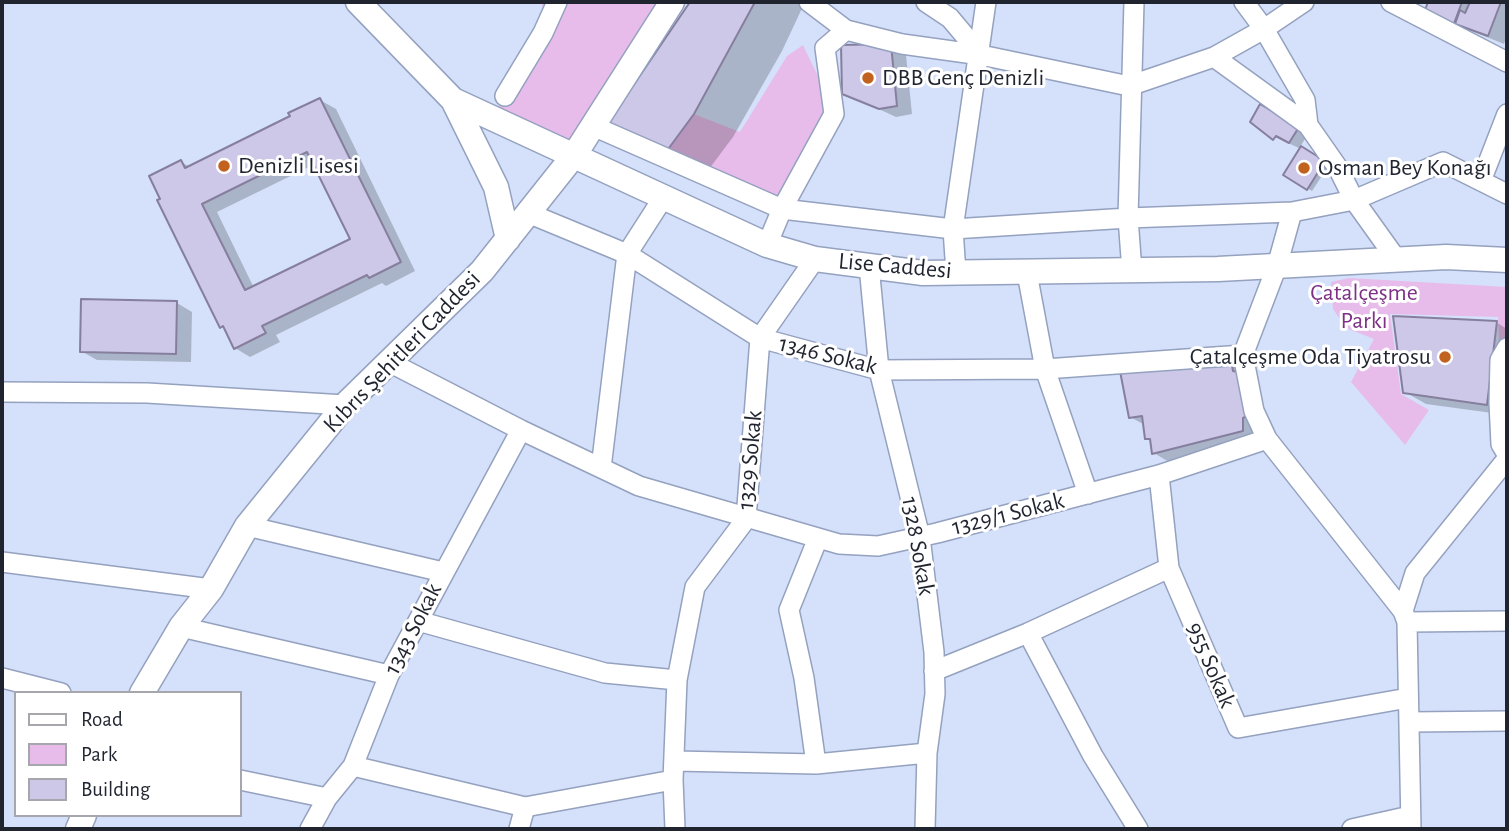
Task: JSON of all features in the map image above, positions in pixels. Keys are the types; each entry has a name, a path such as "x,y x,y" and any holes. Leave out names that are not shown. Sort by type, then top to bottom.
{"main road":[{"name":"Lise Caddesi","path":"358,2 453,100 575,154 767,245 815,259 923,273 1132,271 1446,257 1507,260"},
{"name":"Kıbrıs Şehitleri Caddesi","path":"143,691 181,626 211,589 247,526 345,405 482,271 508,239 575,154 672,2"},
{"path":"453,100 496,187 508,239"}],"street":[{"path":"505,96 543,33 557,2"},
{"path":"809,2 846,30 902,44 981,55 1129,86 1214,57 1264,29 1304,2"},
{"path":"926,2 950,18 981,55"},
{"path":"956,273 953,229 981,55 986,2"},
{"path":"1132,271 1128,218 1129,86 1134,2"},
{"path":"1244,2 1264,29 1305,100 1308,125"},
{"path":"1391,2 1507,62"},
{"path":"767,245 782,209 834,114 825,48 846,30"},
{"path":"1214,57 1308,125 1338,168 1354,200 1397,260"},
{"path":"1481,181 1507,114"},
{"path":"593,127 782,209 953,229 1128,218 1292,212 1354,200 1443,162 1507,194"},
{"path":"601,468 627,254 663,198"},
{"path":"1292,212 1277,266 1243,355 1254,411 1267,439 1405,617 1507,621"},
{"name":"1346 Sokak","path":"528,213 627,254 760,338 878,370 1045,369 1243,355"},
{"path":"760,338 815,259"},
{"name":"1328 Sokak","path":"869,266 878,370 920,537 934,671 927,752 925,829"},
{"path":"1027,273 1045,369 1088,494"},
{"name":"1329 Sokak","path":"675,829 677,680 695,587 746,519 760,338"},
{"path":"1352,829 1410,822 1410,722 1405,617 1415,573 1507,456 1501,444 1499,403 1500,360 1507,348"},
{"name":"1329/1 Sokak","path":"389,362 521,430 639,486 839,544 878,546 920,537 1159,475 1267,439"},
{"path":"2,392 147,393 345,405"},
{"name":"1343 Sokak","path":"310,829 327,798 353,765 389,675 521,430"},
{"name":"955 Sokak","path":"1159,475 1168,568 1238,728 1408,698"},
{"path":"247,526 443,572"},
{"path":"816,764 804,678 789,610 818,538"},
{"path":"2,562 211,589"},
{"path":"934,671 1028,632 1168,568"},
{"path":"418,621 605,673 677,680"},
{"path":"181,626 389,675"},
{"path":"1028,632 1093,756 1138,829"},
{"path":"2,678 53,691"},
{"path":"1410,722 1507,721"},
{"path":"353,765 525,807 674,771 816,764 927,752"},
{"path":"242,780 327,798"},
{"path":"519,829 525,807"}],"green space":[{"path":"541,2 672,2 575,154 493,116 548,22"},
{"path":"803,45 830,101 778,197 666,152 694,114 740,132 787,56"},
{"name":"Çatalçeşme Parkı","path":"1349,278 1507,287 1507,337 1499,342 1498,317 1390,314 1401,394 1429,410 1405,445 1351,382 1374,339 1346,328 1333,309 1331,282"}],"building":[{"path":"690,2 755,2 694,114 666,152 607,124"},
{"path":"1428,2 1462,2 1452,29 1423,15"},
{"path":"1470,2 1501,2 1488,36 1455,24 1460,10 1465,13"},
{"name":"DBB Genç Denizli","path":"891,44 897,106 879,109 842,94 841,45"},
{"path":"320,98 401,262 369,278 367,275 262,326 266,333 234,349 223,326 220,328 157,200 160,199 149,176 181,160 185,168 290,116 288,113","holes":["307,152 350,239 245,290 202,204"]},
{"path":"1260,104 1299,127 1289,143 1276,136 1273,140 1250,122"},
{"name":"Osman Bey Konağı","path":"1301,146 1325,161 1307,190 1283,175"},
{"path":"81,299 177,301 176,354 80,352"},
{"name":"Çatalçeşme Oda Tiyatrosu","path":"1393,316 1497,321 1487,405 1403,393"},
{"path":"1231,360 1233,371 1238,372 1247,416 1243,418 1243,431 1152,454 1150,439 1145,439 1142,416 1129,418 1120,371"}],"place":[{"name":"DBB Genç Denizli","path":"868,78"},
{"name":"Denizli Lisesi","path":"224,166"},
{"name":"Osman Bey Konağı","path":"1304,168"},
{"name":"Çatalçeşme Oda Tiyatrosu","path":"1445,357"}]}
